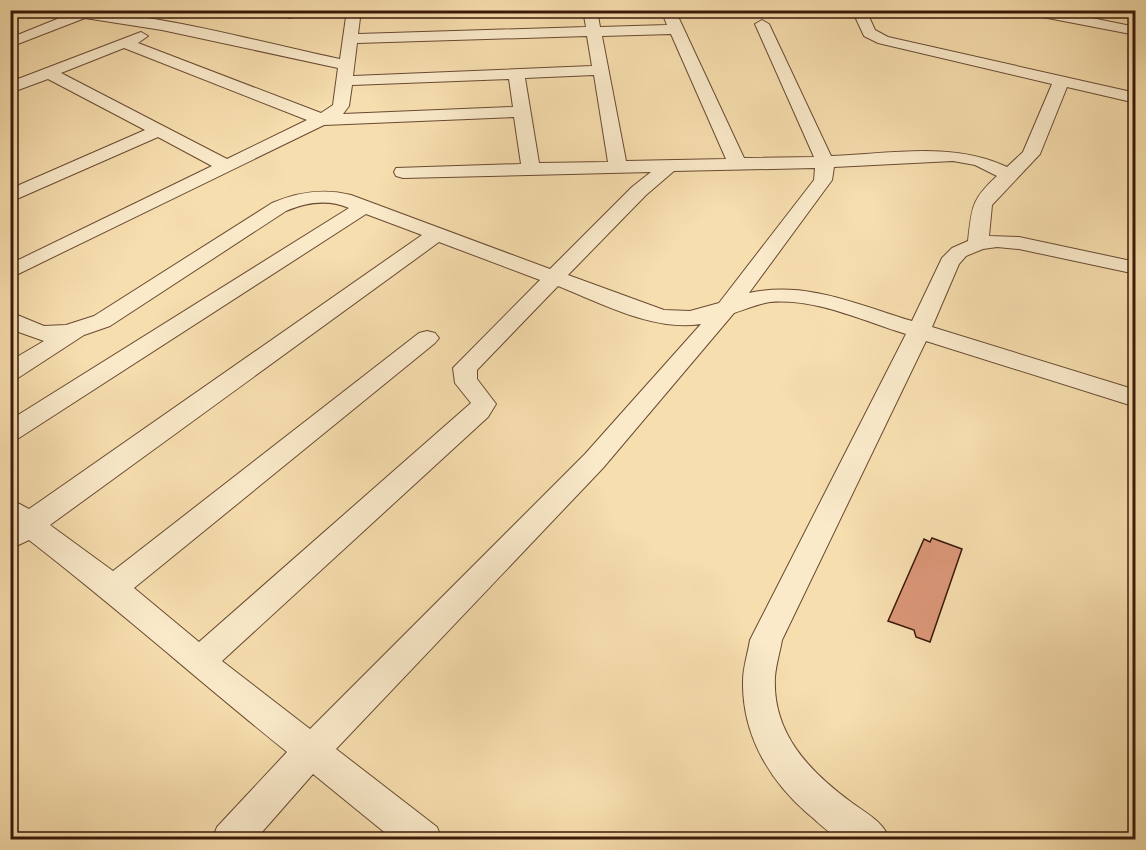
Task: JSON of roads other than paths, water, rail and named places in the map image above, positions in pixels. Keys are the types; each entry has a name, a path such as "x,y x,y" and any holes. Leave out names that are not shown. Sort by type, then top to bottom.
{"street":[{"path":"63,10 162,26 346,73 516,74 601,70"},
{"path":"124,20 142,10"},
{"path":"271,10 291,14"},
{"path":"10,272 335,113 341,106 354,10"},
{"path":"590,10 618,166"},
{"path":"668,10 737,164"},
{"path":"859,10 869,33 874,37 1136,98"},
{"path":"1027,10 1091,16 1136,31"},
{"path":"10,43 82,14"},
{"path":"230,840 311,751 594,461 726,309 823,180 825,162 762,24"},
{"path":"10,88 162,26"},
{"path":"351,39 676,29"},
{"path":"125,43 323,120 522,112"},
{"path":"49,74 226,166"},
{"path":"516,74 531,168"},
{"path":"978,243 982,205 989,194 1031,154 1061,81"},
{"path":"15,189 158,131"},
{"path":"403,171 968,157 1010,176"},
{"path":"199,662 479,411 484,404 481,397 464,381 462,376 465,368 639,191 669,166"},
{"path":"10,372 79,331 102,321 285,204 318,195 344,199 660,317 674,320 693,319 766,297 792,294 818,299 920,330 1136,399"},
{"path":"10,432 364,207"},
{"path":"424,840 199,662 113,588 17,524 436,234"},
{"path":"872,840 792,775 773,747 764,717 759,681 766,640 920,330 950,262 959,252 978,243 997,241 1019,243 1136,268"},
{"path":"10,320 24,329 41,334 79,331"},
{"path":"113,588 427,338"}]}
